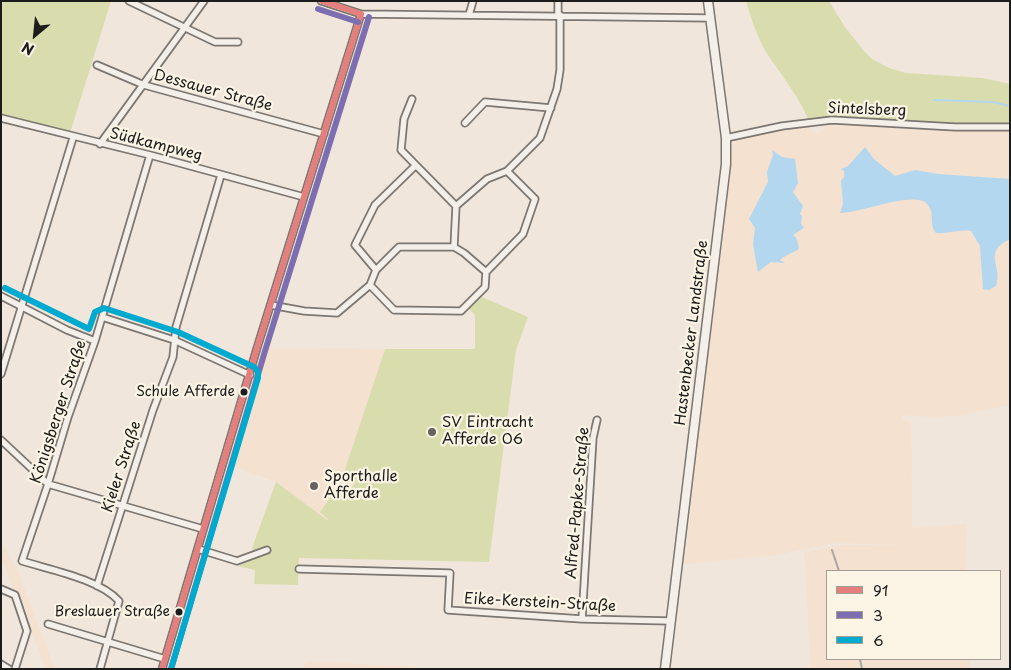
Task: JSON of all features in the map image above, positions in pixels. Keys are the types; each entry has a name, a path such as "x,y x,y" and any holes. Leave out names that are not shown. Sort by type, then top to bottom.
{"main road":[{"name":"Hastenbecker Landstraße","path":"665,669 723,191 726,138 708,1"}],"street":[{"path":"129,1 137,3 185,29 215,42 238,42"},
{"path":"100,144 204,1"},
{"path":"320,1 361,14 710,18"},
{"path":"469,15 473,1"},
{"path":"454,247 456,206 487,180 507,171 540,138 551,108 560,70 558,1"},
{"path":"162,669 271,305 361,14"},
{"name":"Dessauer Straße","path":"97,65 144,85 324,134"},
{"path":"412,99 404,119 401,150 456,206"},
{"path":"466,123 485,102 551,108"},
{"name":"Südkampweg","path":"1,118 73,138 150,155 304,197"},
{"name":"Sintelsberg","path":"726,138 782,126 832,120 955,127 1010,127"},
{"path":"1,374 73,138"},
{"name":"Königsberger Straße","path":"97,586 22,561 68,416 95,341 150,155"},
{"path":"376,270 355,245 375,205 415,166"},
{"path":"370,285 394,310 461,311 485,287 486,272 523,234 535,199 507,171"},
{"name":"Kieler Straße","path":"97,586 153,410 173,357 176,327 221,175"},
{"path":"271,305 304,311 338,313 370,285 376,270 399,247 454,247 486,272"},
{"path":"1,296 22,308 95,341"},
{"path":"102,317 174,340 250,375"},
{"name":"Alfred-Papke-Straße","path":"582,619 593,438 597,420"},
{"path":"1,440 48,484 203,529"},
{"path":"198,549 237,560 267,550"},
{"name":"Eike-Kerstein-Straße","path":"299,569 450,573 448,610 582,619 670,621"},
{"path":"97,586 111,592 119,602 100,669"},
{"path":"1,589 15,596 27,631 15,669"},
{"path":"48,624 165,660"},
{"path":"1,664 9,669"}],"shaded area":[{"path":"829,124 943,130 1010,130 1010,405 957,416 903,415 902,420 911,423 912,528 967,524 965,570 826,570 826,660 969,660 970,669 811,669 804,553 840,545 913,545 837,543 776,555 684,564 732,146 737,140 803,125 810,128 813,133 820,132"},
{"path":"257,348 385,349 343,474 355,483 327,520 276,482 223,463"},
{"path":"1,540 20,577 55,669 46,669 1,557"},
{"path":"308,661 447,669 300,669"}],"green space":[{"path":"1,1 111,1 70,133 1,115"},
{"path":"746,1 829,1 845,27 864,51 872,59 889,68 906,73 983,78 1010,84 1010,125 955,127 809,121 795,94 766,52 754,27"},
{"name":"SV Eintracht Afferde 06","path":"482,297 528,317 516,350 489,562 299,558 298,585 254,584 255,570 237,566 255,557 252,548 276,482 327,520 320,512 340,484 349,491 355,483 343,475 385,349 475,349 475,315 469,309"}],"water":[{"path":"865,147 874,159 895,176 915,170 938,174 1010,179 1010,239 997,249 995,254 996,286 989,290 983,289 980,246 971,231 936,233 932,226 930,208 920,200 899,201 840,213 843,204 841,181 844,177 844,171 841,169 848,166"},
{"path":"772,150 782,157 795,159 798,183 793,192 803,206 800,214 802,216 801,224 804,228 793,235 797,239 799,249 780,260 785,263 771,262 758,272 753,245 755,228 749,219 768,182 767,172 773,155"}],"waterway":[{"path":"934,100 992,102 1010,106"}],"railway":[{"path":"832,550 839,570"},
{"path":"860,660 862,669"}],"transit line":[{"name":"91","path":"322,1 361,14"},
{"name":"3","path":"318,9 358,22"},
{"name":"91","path":"162,669 257,348 361,14"},
{"name":"3","path":"171,669 265,351 369,17"},
{"name":"6","path":"5,288 89,329 95,312 104,308 178,332 254,367 258,372 258,378 171,669"}],"place":[{"name":"Schule Afferde","path":"244,392"},
{"name":"SV Eintracht Afferde 06","path":"432,432"},
{"name":"Sporthalle Afferde","path":"314,486"},
{"name":"Breslauer Straße","path":"179,612"}]}
